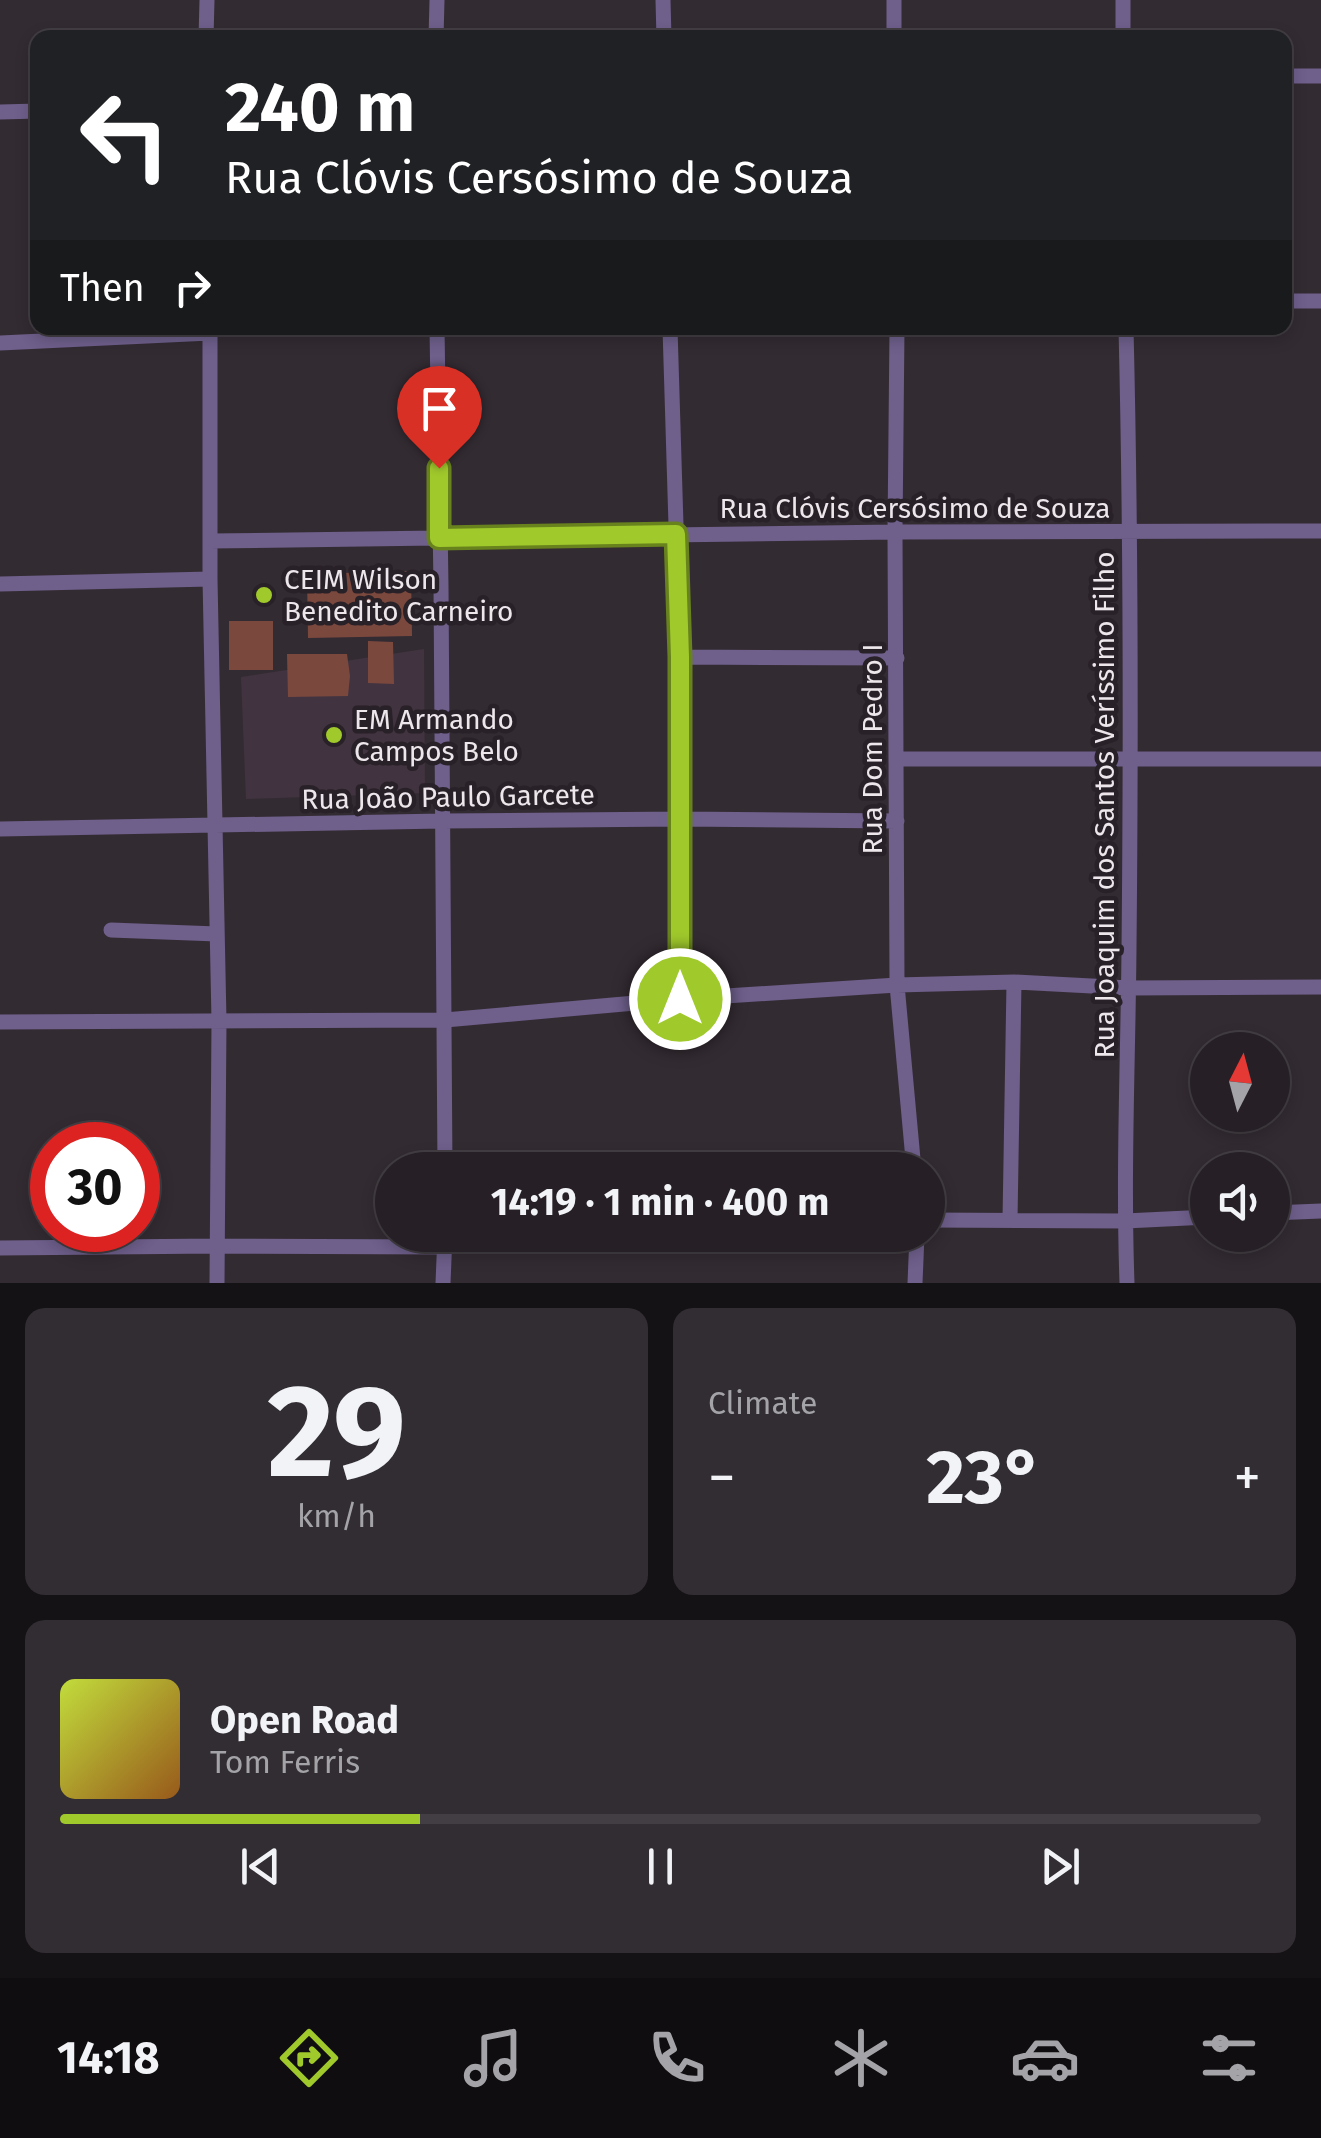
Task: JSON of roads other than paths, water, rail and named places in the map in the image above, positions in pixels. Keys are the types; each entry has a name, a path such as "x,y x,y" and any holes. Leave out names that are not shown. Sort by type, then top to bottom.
{"street":[{"path":"206,30 207,0"},
{"path":"436,30 437,0"},
{"path":"663,0 664,30"},
{"path":"894,0 894,30"},
{"path":"1123,0 1123,30"},
{"path":"1292,76 1321,76"},
{"path":"0,112 30,111"},
{"path":"1292,301 1321,301"},
{"path":"0,343 129,335"},
{"path":"210,335 210,579 219,1021 217,1283"},
{"path":"438,335 445,1152"},
{"path":"670,335 680,657 680,999"},
{"name":"Rua Dom Pedro I","path":"897,335 898,986 912,1152"},
{"name":"Rua Joaquim dos Santos Veríssimo Filho","path":"1126,335 1131,532 1126,1283"},
{"name":"Rua Clóvis Cersósimo de Souza","path":"210,541 1321,531"},
{"path":"0,584 210,579"},
{"path":"680,657 897,658"},
{"path":"898,759 1321,759"},
{"name":"Rua João Paulo Garcete","path":"0,828 680,819 897,821"},
{"path":"112,930 217,934"},
{"path":"1010,1220 1014,982"},
{"path":"0,1022 445,1020 680,999 1014,982 1129,988 1321,987"},
{"path":"1290,1213 1321,1211"},
{"path":"945,1220 1190,1218"},
{"path":"0,1248 375,1243"},
{"path":"443,1283 444,1252"},
{"path":"915,1283 917,1252"}],"place":[{"name":"CEIM Wilson Benedito Carneiro","path":"264,595"},
{"name":"EM Armando Campos Belo","path":"334,735"}]}
